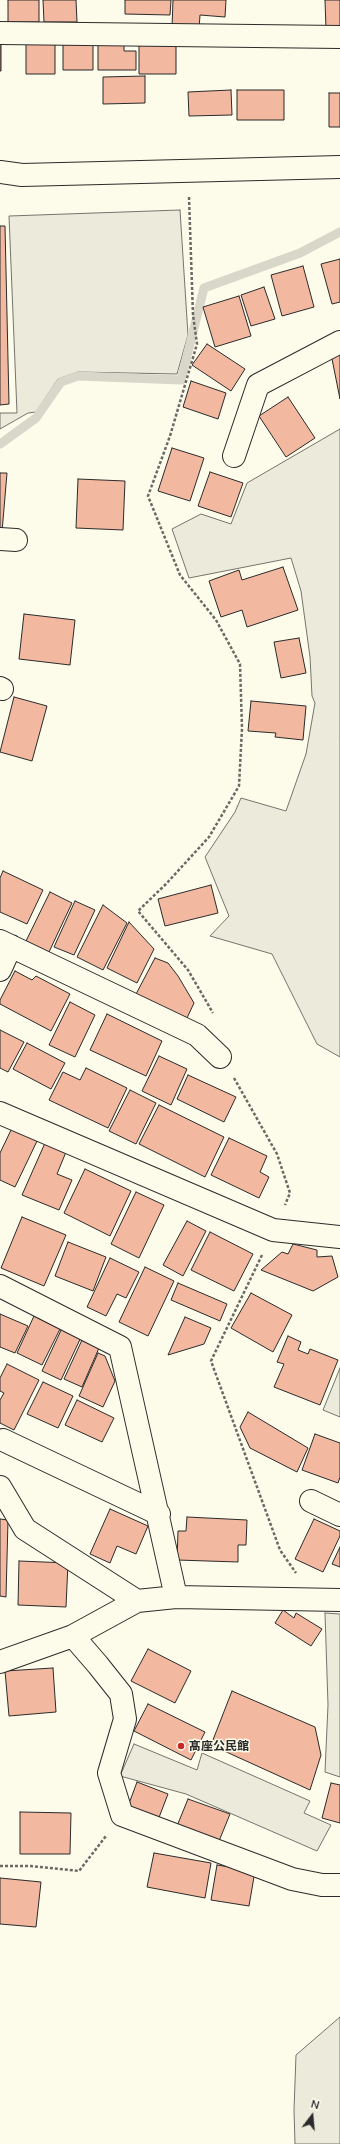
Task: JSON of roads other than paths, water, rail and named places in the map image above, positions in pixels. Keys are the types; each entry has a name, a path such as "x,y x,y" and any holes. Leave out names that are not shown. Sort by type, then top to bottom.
{"street":[{"path":"0,34 340,37"},
{"path":"0,172 22,175 340,167"},
{"path":"234,456 258,385 340,342"},
{"path":"0,970 6,944 197,1035 220,1057"},
{"path":"0,1113 273,1230 340,1237"},
{"path":"0,1286 120,1347 159,1514 176,1597"},
{"path":"3,1440 159,1514"},
{"path":"0,1487 25,1529 137,1601"},
{"path":"311,1501 340,1515"},
{"path":"0,1662 73,1636 137,1601 176,1597 340,1600"},
{"path":"73,1636 121,1694 125,1719 110,1773 122,1815 292,1879 322,1885 340,1885"}],"waterway":[{"path":"0,444 36,418 61,382 78,376 181,380 204,288 300,253 340,232"}],"place":[{"name":"髙座公民館","path":"181,1746"}]}
